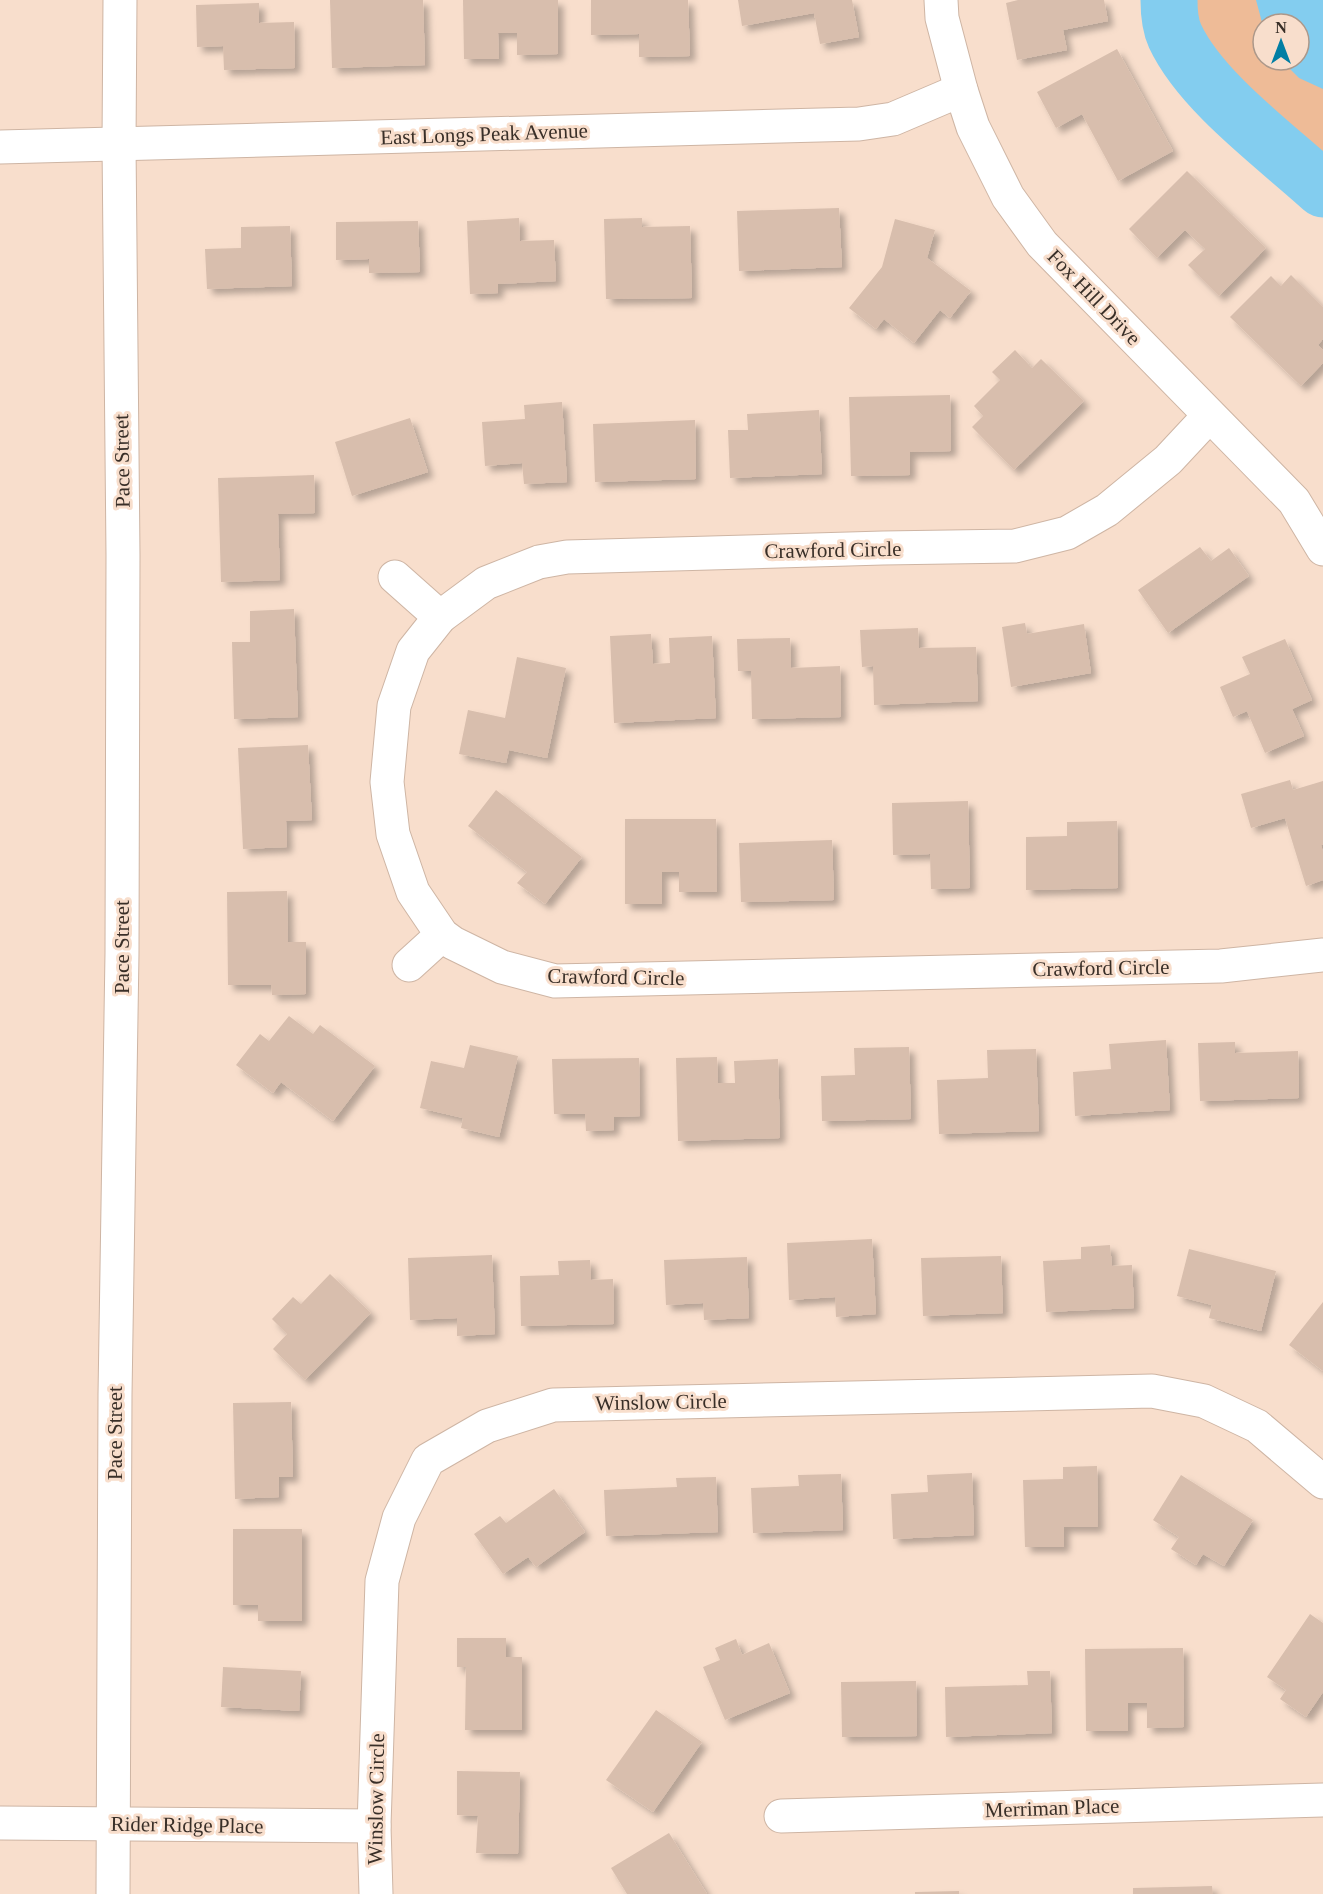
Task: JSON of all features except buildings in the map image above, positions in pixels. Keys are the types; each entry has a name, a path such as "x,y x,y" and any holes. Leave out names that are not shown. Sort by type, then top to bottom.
{"street":[{"name":"Pace Street","path":"113,1894 115,1395 122,906 120,0"},
{"name":"Fox Hill Drive","path":"941,0 942,18 973,127 1008,197 1042,244 1294,501 1323,549"},
{"name":"East Longs Peak Avenue","path":"0,147 859,124 893,119 961,90"},
{"name":"Crawford Circle","path":"1209,416 1168,460 1107,510 1066,533 1015,546 567,557 539,562 486,583 440,617 413,651 394,706 387,782 393,834 413,892 442,935 453,943 502,967 555,981 1221,966 1323,955"},
{"path":"395,577 440,617"},
{"path":"409,965 442,935"},
{"name":"Winslow Circle","path":"376,1894 374,1827 382,1581 399,1518 428,1460 488,1425 553,1405 1152,1391 1204,1401 1257,1426 1323,1482"},
{"name":"Merriman Place","path":"781,1816 1323,1800"},
{"name":"Rider Ridge Place","path":"0,1823 374,1827"}],"shaded area":[{"path":"1157,0 1323,0 1323,206 1204,93 1178,59 1161,21"}],"water":[{"path":"1256,0 1323,0 1323,89 1299,78 1293,72 1311,72 1311,12 1259,12"}],"waterway":[{"path":"1169,0 1170,19 1175,36 1203,78 1242,118 1323,189"}]}
